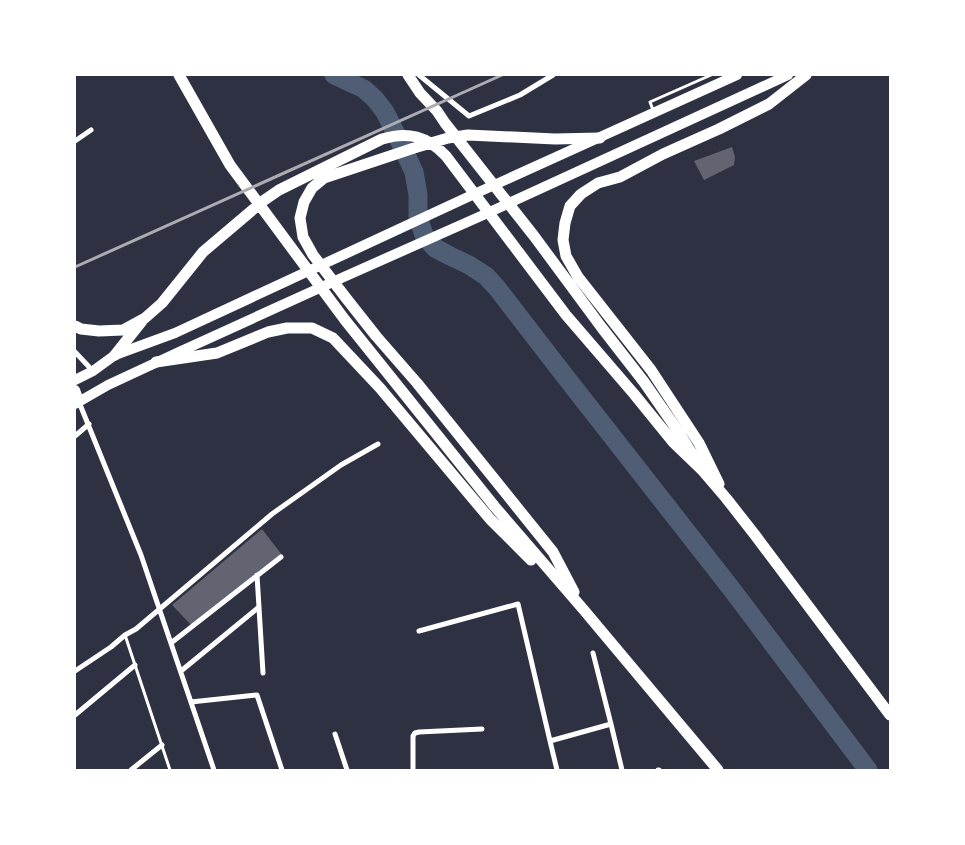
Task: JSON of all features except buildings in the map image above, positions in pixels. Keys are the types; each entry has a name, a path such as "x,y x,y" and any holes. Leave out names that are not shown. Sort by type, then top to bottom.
{"highway":[{"path":"179,75 230,165 344,320 495,507 718,770"},
{"path":"408,75 420,94 437,111 644,382 702,470"},
{"path":"115,355 175,333 737,75"},
{"path":"75,390 77,402 156,362 482,216 788,75"},
{"path":"726,498 699,443 657,378 578,277 566,256 563,240 564,223 570,206 580,194 598,183 620,177 663,154 719,130 769,104 806,75"},
{"path":"75,380 93,371 115,355 145,318 162,303 203,252 263,201 279,190 382,139 402,135 423,139 437,147 446,156 566,316 673,442 702,470 726,498 890,715"},
{"path":"583,610 553,552 417,383 376,336 313,255 303,237 300,218 304,202 312,188 324,178 448,138 468,135 556,140 600,138"},
{"path":"75,326 81,329 99,331 124,330 145,318"},
{"path":"156,362 217,352 268,332 287,328 312,328 333,338 380,388 490,519 583,610"}],"street":[{"path":"419,75 469,116 520,94 553,75"},
{"path":"75,141 91,130"},
{"path":"75,352 93,371"},
{"path":"77,402 89,424 141,555 214,770"},
{"path":"75,436 89,424"},
{"path":"75,670 136,629 272,514 340,465 378,444"},
{"path":"171,644 281,557"},
{"path":"257,575 263,673"},
{"path":"419,631 518,604 557,770"},
{"path":"180,671 259,607"},
{"path":"593,653 622,770"},
{"path":"75,716 135,665"},
{"path":"191,702 257,696 282,770"},
{"path":"550,741 611,724"},
{"path":"413,770 413,736 415,733 482,729"},
{"path":"335,734 348,770"},
{"path":"131,770 162,745"}],"lane":[{"path":"654,113 650,102 711,75"},
{"path":"125,635 170,770"}],"waterway":[{"path":"334,75 364,89 385,112 414,172 418,195 418,217 424,235 435,248 469,265 486,276 497,288 730,587 868,770"}],"railway":[{"path":"75,267 502,75"}]}
